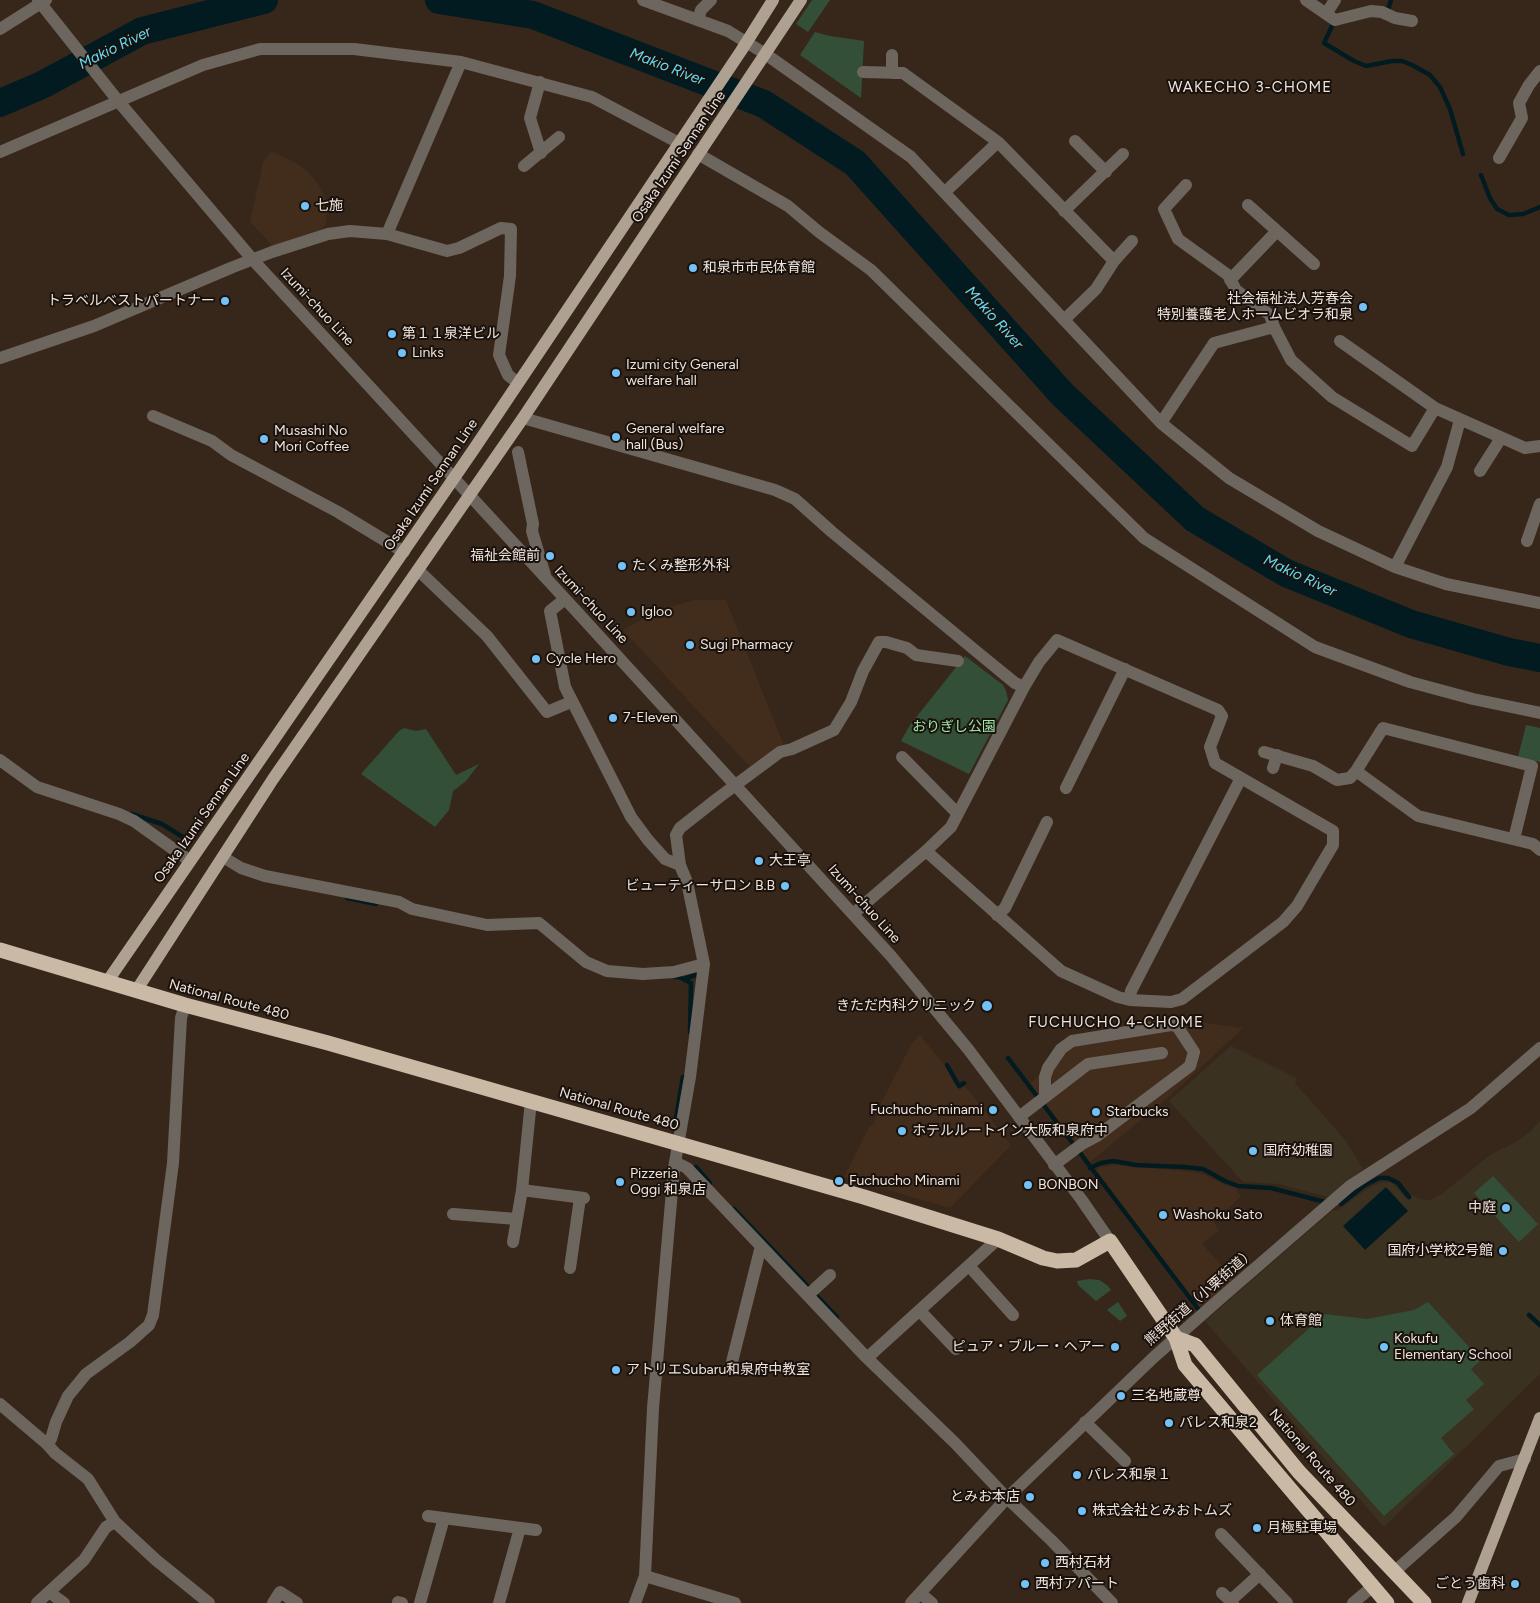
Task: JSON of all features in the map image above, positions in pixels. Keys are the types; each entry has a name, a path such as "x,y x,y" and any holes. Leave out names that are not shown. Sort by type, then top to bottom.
{"highway":[{"name":"National Route 480","path":"0,950 185,1006 328,1043 864,1197 998,1239 1043,1258 1057,1261 1076,1260 1110,1241 1176,1338 1185,1365 1387,1603"},
{"name":"National Route 480","path":"1176,1338 1195,1345 1299,1472 1424,1603"}],"main road":[{"name":"Osaka Izumi Sennan Line","path":"107,982 404,552 773,0"},
{"name":"Osaka Izumi Sennan Line","path":"136,991 273,780 524,418 801,0"},
{"path":"1468,1603 1539,1421"}],"street":[{"path":"643,0 728,31 744,46 911,157 946,192 1161,423 1229,478 1318,530 1395,567 1446,584 1540,603"},
{"path":"698,20 701,10 711,0"},
{"path":"1306,0 1336,20 1371,12 1382,12 1395,18 1412,21"},
{"path":"1326,14 1335,0"},
{"path":"0,29 43,4"},
{"name":"Izumi-chuo Line","path":"43,4 117,100 253,260 546,577 891,956 968,1049 1110,1241"},
{"path":"0,152 203,64 260,49 354,49 461,62 592,97 680,140"},
{"path":"892,56 892,73"},
{"path":"387,234 461,62"},
{"path":"1499,158 1522,118 1519,103 1529,85 1540,71"},
{"path":"863,72 903,73 998,142 1114,261"},
{"path":"540,82 530,118 541,152"},
{"path":"524,166 560,137"},
{"path":"1074,140 1106,172"},
{"path":"946,192 998,142"},
{"path":"700,152 788,206 870,270 1144,538 1316,647 1410,682 1473,699 1540,713"},
{"path":"1064,211 1123,154"},
{"path":"1186,185 1164,209 1178,239 1228,275 1236,290 1270,316 1291,360 1332,397 1412,446 1435,408"},
{"path":"1248,205 1314,264"},
{"path":"0,358 94,326 253,260 328,234 350,231 387,234 446,251 459,248 501,228 511,229 510,276 499,355 508,375 518,383"},
{"path":"1230,280 1277,231"},
{"path":"1064,320 1096,289 1114,261 1132,241"},
{"path":"1161,423 1214,342 1274,327"},
{"path":"1340,341 1435,408 1525,448 1540,446"},
{"path":"153,416 212,441 231,455 338,512 404,552"},
{"path":"524,418 775,490 795,499 982,656 1015,683 1024,687"},
{"path":"1395,567 1447,467 1460,420"},
{"path":"1480,472 1501,438"},
{"path":"518,452 533,524 532,531 546,577"},
{"path":"1527,541 1540,504"},
{"path":"418,570 487,636 547,712 571,702"},
{"path":"565,599 550,611 565,687 571,702 631,817 665,859 680,865"},
{"path":"853,914 926,851 951,826 1024,687 1039,662 1058,640 1218,710 1222,716 1210,747 1215,763 1333,831 1334,845 1297,906 1283,922 1182,999 1170,1002 1130,1000 1061,972 926,851"},
{"path":"635,1603 645,1576 653,1408 675,1162 690,1077 704,964 687,882 680,865 676,835 680,828 780,752 792,749 834,730 851,702 862,671 879,642 907,648 916,655 958,661"},
{"path":"1066,788 1125,669"},
{"path":"1264,752 1313,766 1337,780 1350,778 1383,728 1532,766 1514,839"},
{"path":"1273,768 1277,755"},
{"path":"902,757 958,814"},
{"path":"0,760 37,787 119,814 134,821 190,861"},
{"path":"1356,771 1418,816 1533,844 1540,850"},
{"path":"1073,774 1085,779"},
{"path":"1130,1000 1131,990 1241,778"},
{"path":"997,915 1005,908 1047,822"},
{"path":"1035,846 1047,852"},
{"path":"223,857 241,868 265,876 399,902 412,909 487,925 539,924 586,962 606,971 643,974 674,972 704,964"},
{"path":"47,1444 51,1439 56,1422 68,1396 86,1374 130,1342 149,1325 153,1315 173,1163 181,1018 185,1006"},
{"path":"1042,1100 1048,1068 1061,1049 1072,1042 1172,1025 1177,1026 1194,1052 1190,1066 1097,1136 1054,1165"},
{"name":"熊野街道（小栗街道）","path":"910,1603 1007,1498 1085,1422 1176,1338 1350,1186 1472,1108 1540,1048"},
{"path":"1019,1117 1088,1064 1162,1053"},
{"path":"513,1242 522,1190 532,1101"},
{"path":"675,1162 687,1168 761,1246 810,1292 867,1358 955,1443 1112,1603"},
{"path":"522,1190 582,1198 570,1268"},
{"path":"453,1214 517,1218"},
{"path":"867,1358 998,1239"},
{"path":"730,1370 761,1246"},
{"path":"969,1266 1014,1315"},
{"path":"810,1292 830,1275"},
{"path":"920,1311 956,1349"},
{"path":"0,1404 55,1453 88,1479 115,1522 156,1560 209,1603"},
{"path":"1085,1422 1125,1461"},
{"path":"1394,1572 1428,1544 1456,1517 1499,1466 1525,1459"},
{"path":"428,1516 536,1530"},
{"path":"420,1603 444,1518"},
{"path":"37,1603 84,1560 106,1527 115,1522"},
{"path":"499,1603 520,1528"},
{"path":"1221,1534 1287,1603"},
{"path":"1228,1599 1260,1574"},
{"path":"645,1576 735,1603"},
{"path":"1353,1603 1372,1587"},
{"path":"49,1592 64,1603"},
{"path":"273,1603 280,1592 297,1603"},
{"path":"920,1593 932,1603"}],"shaded area":[{"path":"271,151 298,164 308,172 319,185 327,203 326,224 320,232 274,247 250,222 263,163"},
{"path":"694,600 726,600 784,746 750,767 623,630 659,610"},
{"path":"1152,1016 1182,1022 1191,1021 1243,1028 1171,1095 1090,1162 1030,1084 1043,1072 1056,1047"},
{"name":"ホテルルートイン大阪和泉府中","path":"920,1035 945,1066 956,1086 960,1090 965,1086 1011,1145 950,1208 844,1177 870,1125 872,1126 880,1110 878,1109 912,1043"},
{"path":"1231,1046 1297,1078 1295,1083 1346,1141 1363,1169 1328,1197 1279,1184 1243,1182 1169,1101"},
{"name":"Kokufu Elementary School","path":"1540,1121 1540,1374 1384,1527 1205,1321 1332,1211 1338,1210 1367,1189 1382,1182 1392,1183 1407,1199 1411,1195 1424,1200 1430,1200 1442,1194 1490,1155 1516,1142 1530,1132"},
{"path":"1114,1165 1194,1172 1237,1188 1236,1190 1241,1196 1213,1222 1219,1230 1202,1244 1235,1280 1200,1308 1096,1171 1101,1167"}],"green space":[{"path":"812,0 830,0 808,32 796,24"},
{"path":"815,32 864,41 861,98 800,55"},
{"name":"おりぎし公園","path":"965,656 1003,685 1008,700 969,774 901,741 910,725"},
{"path":"1526,725 1540,728 1540,762 1518,757"},
{"path":"404,728 416,731 426,729 456,775 479,764 466,781 453,791 449,810 435,827 361,774 399,731"},
{"name":"中庭","path":"1493,1176 1538,1224 1519,1242 1474,1193"},
{"path":"1099,1280 1111,1290 1096,1301 1078,1285 1077,1281"},
{"path":"1118,1302 1127,1316 1120,1321 1107,1310"},
{"path":"1428,1302 1481,1360 1471,1369 1484,1384 1466,1400 1474,1409 1441,1438 1454,1454 1384,1516 1257,1375 1325,1314 1367,1319 1414,1310"}],"water":[{"path":"1386,1187 1408,1211 1365,1250 1343,1226"}],"waterway":[{"name":"Makio River","path":"0,103 42,85 142,31 264,0"},
{"name":"Makio River","path":"439,0 533,15 764,104 855,163 1062,394 1195,519 1286,573 1411,624 1509,652 1540,658"},
{"path":"1388,10 1391,0"},
{"path":"1333,24 1324,43 1354,61 1366,66 1402,61 1430,75 1440,87 1450,109 1463,154"},
{"path":"1481,175 1490,198 1497,209 1509,215 1523,214 1540,207"},
{"path":"132,814 162,824 186,839"},
{"path":"347,898 376,904"},
{"path":"684,979 696,975"},
{"path":"675,977 691,983 690,1032"},
{"path":"1008,1058 1199,1310"},
{"path":"947,1065 959,1086 964,1083"},
{"path":"675,1124 683,1077 687,1077 687,1074"},
{"path":"1090,1168 1101,1163 1113,1161 1136,1165 1203,1169 1238,1186 1271,1188 1325,1202"},
{"path":"696,1167 710,1183"},
{"path":"1341,1204 1365,1185 1379,1178 1388,1178 1398,1183 1409,1197"},
{"path":"734,1209 837,1317"},
{"path":"1529,1315 1540,1325"}],"place":[{"name":"七施","path":"305,206"},
{"name":"和泉市市民体育館","path":"693,268"},
{"name":"トラベルベストパートナー","path":"225,301"},
{"name":"社会福祉法人芳春会 特別養護老人ホームビオラ和泉","path":"1363,307"},
{"name":"第１１泉洋ビル","path":"392,334"},
{"name":"Links","path":"402,353"},
{"name":"Izumi city General welfare hall","path":"616,373"},
{"name":"General welfare hall (Bus)","path":"616,437"},
{"name":"Musashi No Mori Coffee","path":"264,439"},
{"name":"福祉会館前","path":"550,556"},
{"name":"たくみ整形外科","path":"622,566"},
{"name":"Igloo","path":"631,612"},
{"name":"Sugi Pharmacy","path":"690,645"},
{"name":"Cycle Hero","path":"536,659"},
{"name":"7-Eleven","path":"613,718"},
{"name":"大王亭","path":"759,861"},
{"name":"ビューティーサロン B.B","path":"785,886"},
{"name":"きただ内科クリニック","path":"987,1006"},
{"name":"Fuchucho-minami","path":"993,1110"},
{"name":"Starbucks","path":"1096,1112"},
{"name":"ホテルルートイン大阪和泉府中","path":"902,1131"},
{"name":"国府幼稚園","path":"1253,1151"},
{"name":"Fuchucho Minami","path":"839,1181"},
{"name":"Pizzeria Oggi 和泉店","path":"620,1182"},
{"name":"BONBON","path":"1028,1185"},
{"name":"中庭","path":"1506,1208"},
{"name":"Washoku Sato","path":"1163,1215"},
{"name":"国府小学校2号館","path":"1503,1251"},
{"name":"体育館","path":"1270,1321"},
{"name":"ピュア・ブルー・ヘアー","path":"1115,1347"},
{"name":"Kokufu Elementary School","path":"1384,1347"},
{"name":"アトリエSubaru和泉府中教室","path":"616,1370"},
{"name":"三名地蔵尊","path":"1121,1396"},
{"name":"パレス和泉2","path":"1169,1423"},
{"name":"パレス和泉１","path":"1077,1475"},
{"name":"とみお本店","path":"1030,1497"},
{"name":"株式会社とみおトムズ","path":"1082,1511"},
{"name":"月極駐車場","path":"1257,1528"},
{"name":"西村石材","path":"1045,1563"},
{"name":"西村アパート","path":"1025,1584"},
{"name":"ごとう歯科","path":"1515,1584"}],"district":[{"name":"WAKECHO 3-CHOME","path":"1250,88"},
{"name":"FUCHUCHO 4-CHOME","path":"1116,1023"}]}
